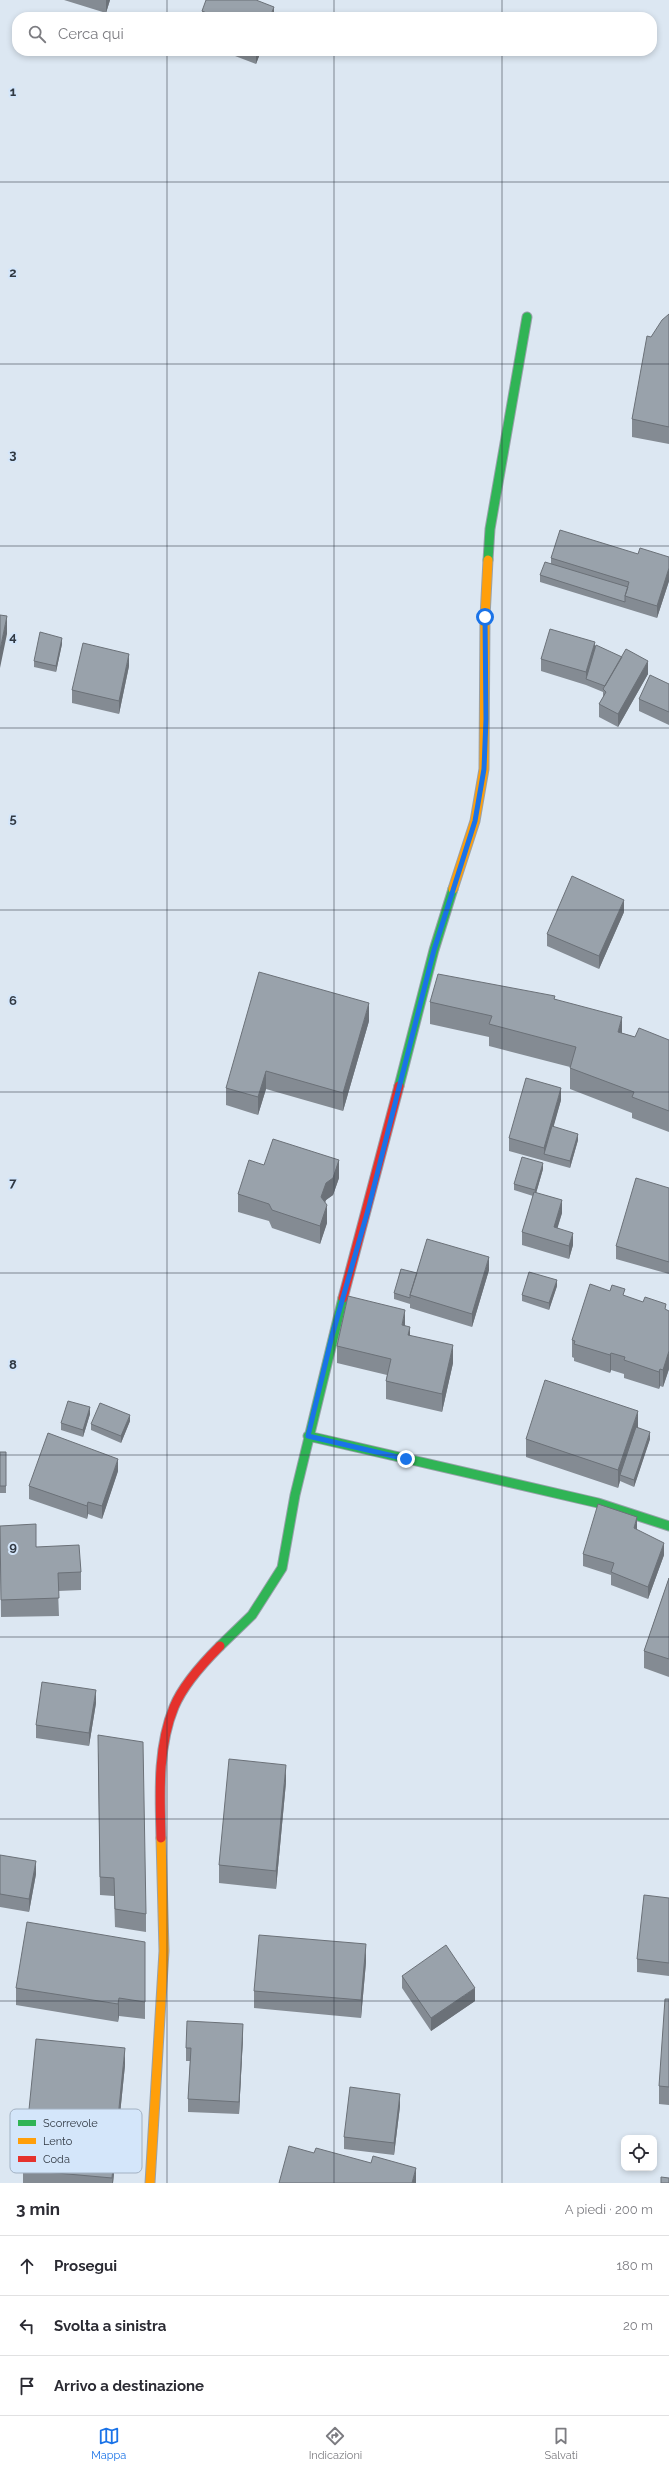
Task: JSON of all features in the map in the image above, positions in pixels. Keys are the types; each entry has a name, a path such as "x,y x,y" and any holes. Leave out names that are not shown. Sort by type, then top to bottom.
{"street":[{"path":"150,2183 164,1951 160,1780 166,1737 174,1707 200,1665 252,1615 282,1568 295,1495 332,1336 368,1210 434,950 475,821 484,769 486,726 485,617 490,529 518,378 527,317"},
{"path":"308,1436 598,1503 669,1526"}],"building":[{"path":"206,0 256,0 274,7 272,12 202,11"},
{"path":"669,314 669,427 632,419 647,336 651,337 662,320"},
{"path":"560,530 638,554 640,548 669,557 669,568 657,606 625,596 629,582 551,558"},
{"path":"545,562 628,587 625,602 540,575"},
{"path":"0,615 7,616 0,650"},
{"path":"550,629 595,642 586,672 541,659"},
{"path":"40,632 62,638 56,666 34,661"},
{"path":"83,643 129,654 119,701 72,690"},
{"path":"596,645 622,657 605,686 586,679"},
{"path":"626,649 648,661 618,714 599,704 606,692 603,689"},
{"path":"650,675 669,684 669,712 639,699"},
{"path":"572,876 624,900 599,956 547,934"},
{"path":"259,972 369,1003 343,1093 266,1071 258,1097 226,1088"},
{"path":"438,974 555,996 554,999 622,1017 618,1032 635,1037 639,1028 669,1040 669,1111 632,1097 634,1092 570,1068 576,1047 489,1024 492,1016 430,1002"},
{"path":"526,1078 561,1088 544,1148 509,1138"},
{"path":"552,1126 578,1134 570,1161 544,1154"},
{"path":"273,1139 339,1160 333,1178 326,1183 321,1197 327,1205 320,1226 272,1210 269,1204 238,1194 249,1160 264,1165"},
{"path":"522,1157 543,1163 535,1190 514,1184"},
{"path":"636,1178 669,1188 669,1262 616,1246"},
{"path":"534,1192 562,1200 554,1227 573,1233 569,1246 522,1232"},
{"path":"427,1239 489,1257 472,1314 410,1295"},
{"path":"401,1269 417,1273 410,1298 394,1293"},
{"path":"529,1272 557,1280 549,1303 522,1295"},
{"path":"590,1284 610,1291 612,1285 625,1289 623,1295 643,1302 645,1297 666,1304 665,1309 669,1311 669,1351 663,1370 660,1369 659,1372 624,1360 625,1357 611,1353 610,1355 574,1344 575,1341 572,1340"},
{"path":"348,1296 405,1310 402,1325 410,1327 408,1335 453,1345 442,1394 386,1381 391,1359 337,1346"},
{"path":"545,1380 638,1411 618,1470 526,1439"},
{"path":"68,1401 90,1407 83,1430 61,1423"},
{"path":"100,1403 130,1415 121,1436 91,1424"},
{"path":"636,1427 650,1432 634,1480 620,1475"},
{"path":"48,1433 118,1459 102,1506 88,1502 87,1506 29,1486"},
{"path":"0,1452 6,1452 6,1486 0,1486"},
{"path":"598,1504 637,1517 634,1528 664,1543 648,1587 611,1572 614,1563 583,1554"},
{"path":"36,1524 36,1547 79,1545 81,1572 58,1573 59,1598 1,1600 0,1526"},
{"path":"669,1578 669,1659 644,1651"},
{"path":"42,1682 96,1690 89,1733 36,1725"},
{"path":"98,1735 143,1742 146,1914 115,1909 114,1878 100,1877"},
{"path":"229,1759 286,1765 276,1871 219,1865"},
{"path":"0,1855 36,1861 29,1899 0,1894"},
{"path":"644,1895 669,1898 669,1963 637,1959"},
{"path":"27,1922 145,1942 145,2002 119,1998 118,2004 16,1988"},
{"path":"259,1935 366,1944 361,2000 254,1991"},
{"path":"446,1945 475,1988 431,2018 402,1976"},
{"path":"665,1999 669,1999 669,2087 659,2086"},
{"path":"187,2021 243,2024 239,2102 188,2099 191,2048 186,2048"},
{"path":"36,2039 125,2048 119,2109 29,2109"},
{"path":"350,2087 400,2094 394,2143 344,2137"},
{"path":"289,2146 314,2153 316,2148 371,2163 373,2156 416,2168 412,2183 279,2183"},
{"path":"56,2173 112,2173 112,2178"},
{"path":"661,2177 669,2178 669,2183 661,2183"}],"traffic: fast":[{"path":"488,560 490,529 527,317"},
{"path":"399,1086 434,950 453,889"},
{"path":"220,1646 252,1615 282,1568 295,1495 343,1298"},
{"path":"308,1436 598,1503 669,1526"}],"traffic: slow":[{"path":"453,889 475,821 484,769 485,617 488,560"},
{"path":"150,2183 164,1951 161,1838"}],"traffic: jam":[{"path":"343,1298 399,1086"},
{"path":"161,1838 160,1806 162,1755 169,1723 174,1707 188,1683 200,1667 220,1646"}],"route":[{"path":"406,1459 308,1436 332,1336 368,1210 434,950 475,821 484,769 486,719 485,617"}]}
